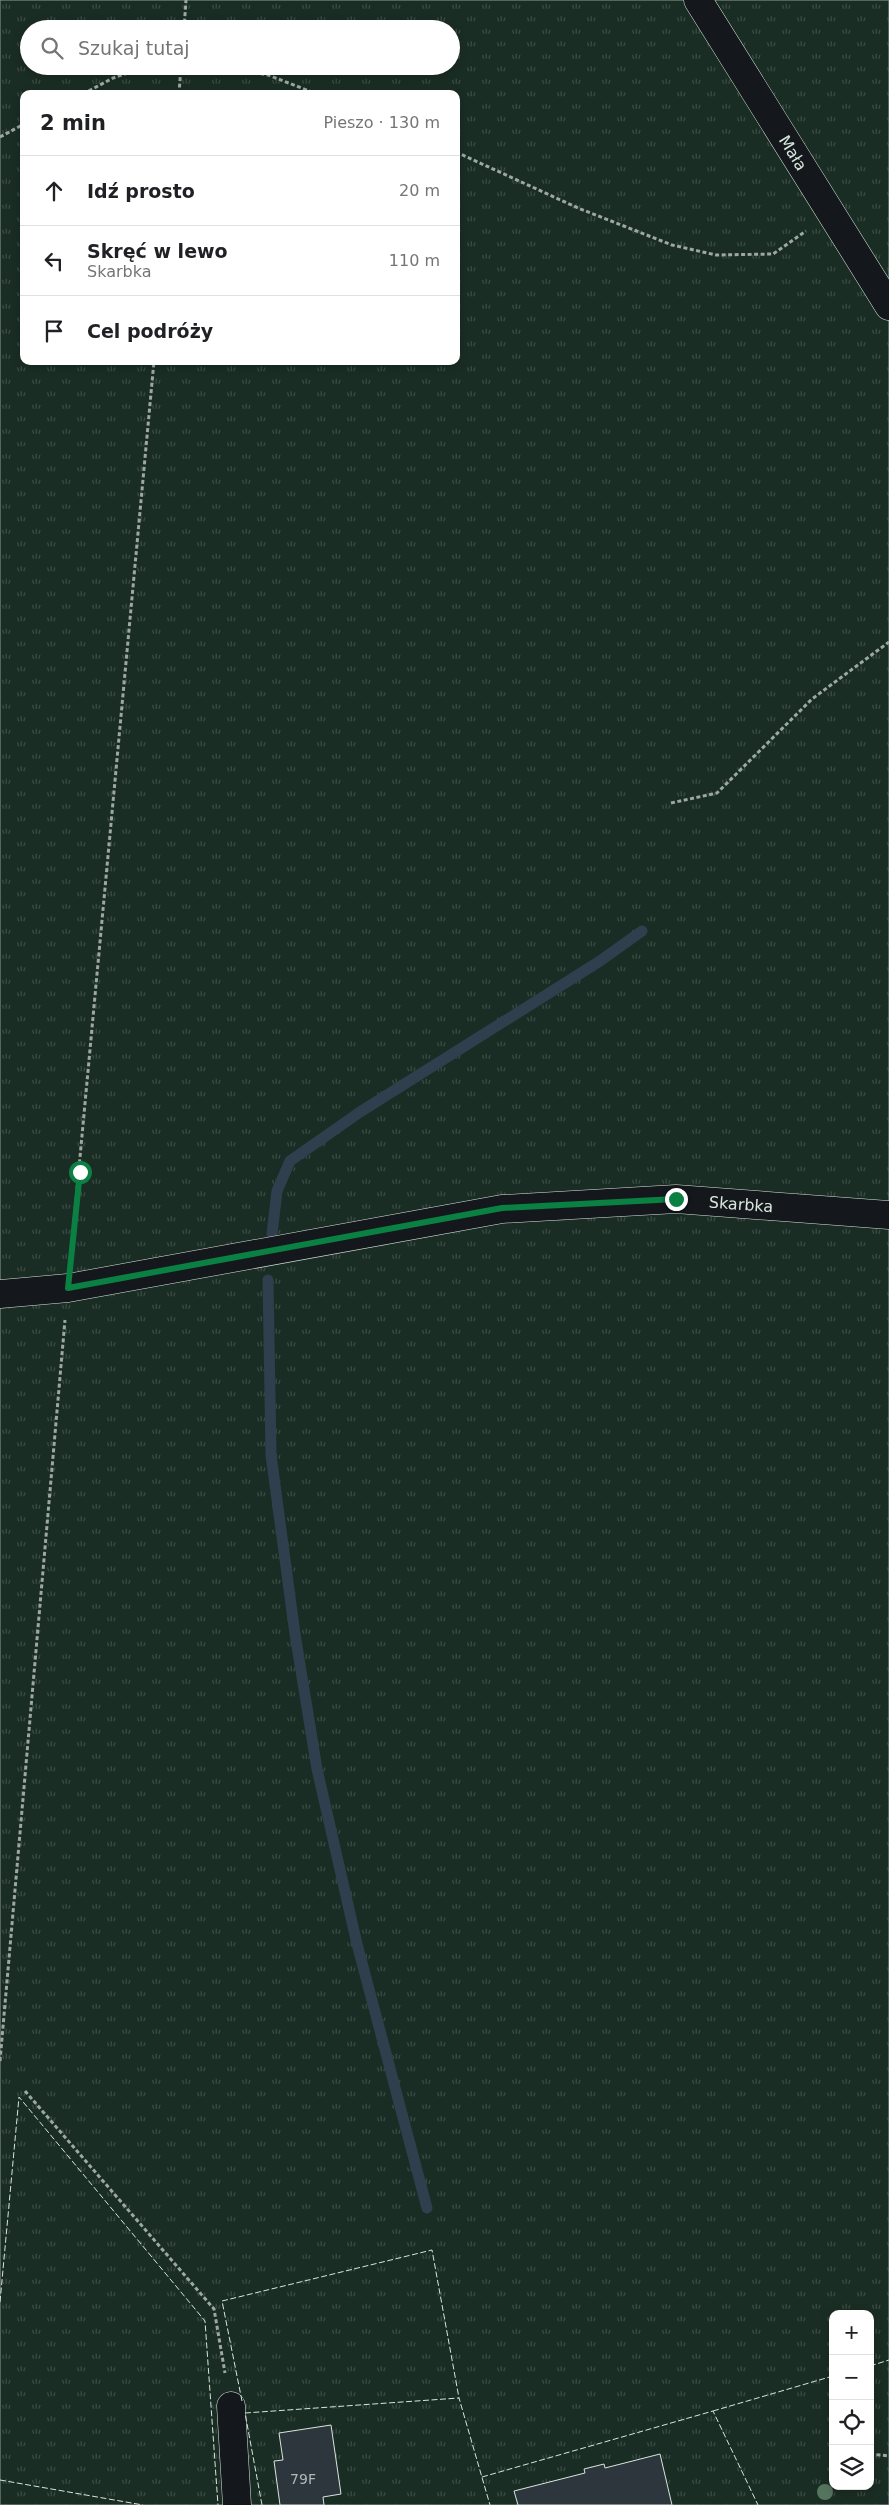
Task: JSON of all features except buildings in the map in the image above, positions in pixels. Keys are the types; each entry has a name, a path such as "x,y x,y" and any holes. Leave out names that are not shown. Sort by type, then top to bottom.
{"street":[{"name":"Mała","path":"698,0 889,306"},
{"name":"Skarbka","path":"0,1294 68,1288 502,1208 676,1199 889,1215"},
{"path":"231,2406 237,2505"}],"path":[{"path":"185,20 186,0"},
{"path":"90,90 122,75"},
{"path":"179,90 180,75"},
{"path":"268,75 307,90"},
{"path":"0,137 20,126"},
{"path":"460,154 578,208 672,244 716,255 772,254 831,214"},
{"path":"0,2062 68,1288 154,365"},
{"path":"671,803 716,793 812,699 889,642"},
{"path":"25,2091 214,2309 231,2406"},
{"path":"874,2454 889,2456"}],"green space":[{"path":"0,0 889,0 889,2505 0,2505"}],"waterway":[{"path":"272,1234 277,1191 290,1161 360,1112 600,961 642,931"},
{"path":"268,1280 271,1455 295,1634 317,1769 357,1944 427,2208"}],"fence":[{"path":"0,2302 19,2097 205,2321 218,2505"},
{"path":"242,2401 222,2301 432,2250 459,2398"},
{"path":"874,2365 889,2360"},
{"path":"713,2411 829,2377"},
{"path":"262,2505 245,2413 459,2398 490,2505"},
{"path":"482,2477 713,2411 758,2505"},
{"path":"0,2480 143,2505"}],"route":[{"path":"80,1172 68,1288 502,1208 676,1199"}]}
